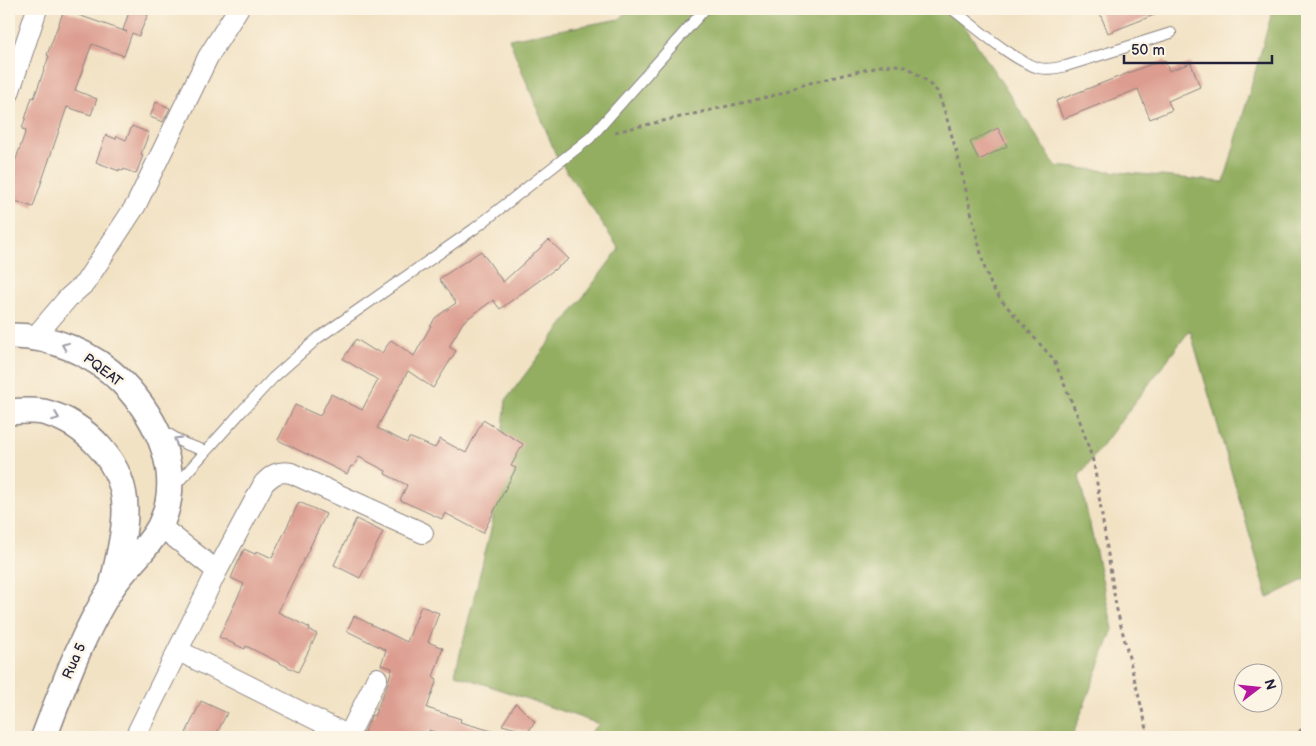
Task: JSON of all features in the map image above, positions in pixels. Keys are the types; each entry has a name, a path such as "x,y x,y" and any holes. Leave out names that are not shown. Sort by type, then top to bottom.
{"street":[{"path":"9,94 37,9"},
{"path":"34,338 68,298 85,282 136,205 208,57 238,9"},
{"name":"PQEAT","path":"9,336 60,343 89,357 119,380 137,398 164,446 170,470 170,491 160,526"},
{"path":"9,412 43,412 81,429 102,448 116,473 126,509 123,535 111,588"},
{"path":"136,737 217,571 264,483 276,473 291,473 424,533"},
{"path":"126,509 160,526 217,571"},
{"path":"111,588 160,526"},
{"name":"Rua 5","path":"44,737 83,640 111,588"},
{"path":"179,651 348,737 377,678"}],"lane":[{"path":"170,491 273,378 318,338 474,229 590,138 705,9"},
{"path":"952,9 1017,57 1038,68 1051,69 1066,66 1171,33"},
{"path":"152,422 185,444 206,451"}],"path":[{"path":"590,138 772,96 806,84 880,66 896,65 909,68 937,91 958,157 984,266 992,287 1054,360 1084,432 1094,464 1099,489 1118,614 1149,737"},
{"path":"1293,737 1307,725"}],"green space":[{"path":"629,9 949,9 960,19 1056,166 1224,182 1273,9 1307,9 1307,578 1268,598 1190,330 1079,476 1113,629 1072,737 586,737 599,724 455,674 492,525 506,400 619,249 556,155 509,39 620,19"}],"building":[{"path":"130,9 150,9 139,36 132,33 124,56 92,44 75,90 97,99 91,115 67,107 33,207 9,199 9,163 14,165 26,130 22,129 32,97 34,98 49,56 47,55 64,10 127,32 123,30"},
{"path":"1098,9 1167,9 1167,10 1108,33"},
{"path":"1165,60 1169,71 1191,63 1200,87 1168,101 1172,110 1150,119 1138,89 1063,119 1056,101"},
{"path":"156,102 170,108 163,122 150,117"},
{"path":"132,126 149,133 136,174 124,169 123,171 119,169 119,171 96,162 106,135 116,139 117,136 126,140"},
{"path":"998,128 1007,146 979,160 970,142"},
{"path":"549,240 569,259 500,309 493,300 463,322 449,347 456,351 433,388 408,371 377,428 407,443 409,438 411,438 435,448 440,439 466,453 483,420 523,444 511,466 516,468 483,533 445,513 442,519 400,500 407,485 385,474 386,471 359,457 347,474 278,440 295,405 320,416 331,394 362,410 378,380 343,359 356,339 375,351 382,353 391,340 414,356 435,318 456,303 439,279 481,251 503,282"},
{"path":"299,502 326,514 278,612 310,628 309,630 317,634 298,672 246,646 245,649 219,637 244,584 231,578 244,549 255,554 257,551 272,558"},
{"path":"356,519 383,532 360,578 334,565"},
{"path":"421,606 439,613 428,642 443,648 433,677 437,679 427,708 461,719 460,722 499,733 499,737 451,737 429,730 426,737 362,737 372,715 374,716 388,683 392,668 381,665 386,650 347,631 354,616 407,642"},
{"path":"201,701 227,713 215,737 195,737 186,733"},
{"path":"516,703 535,722 528,732 502,725"}]}
